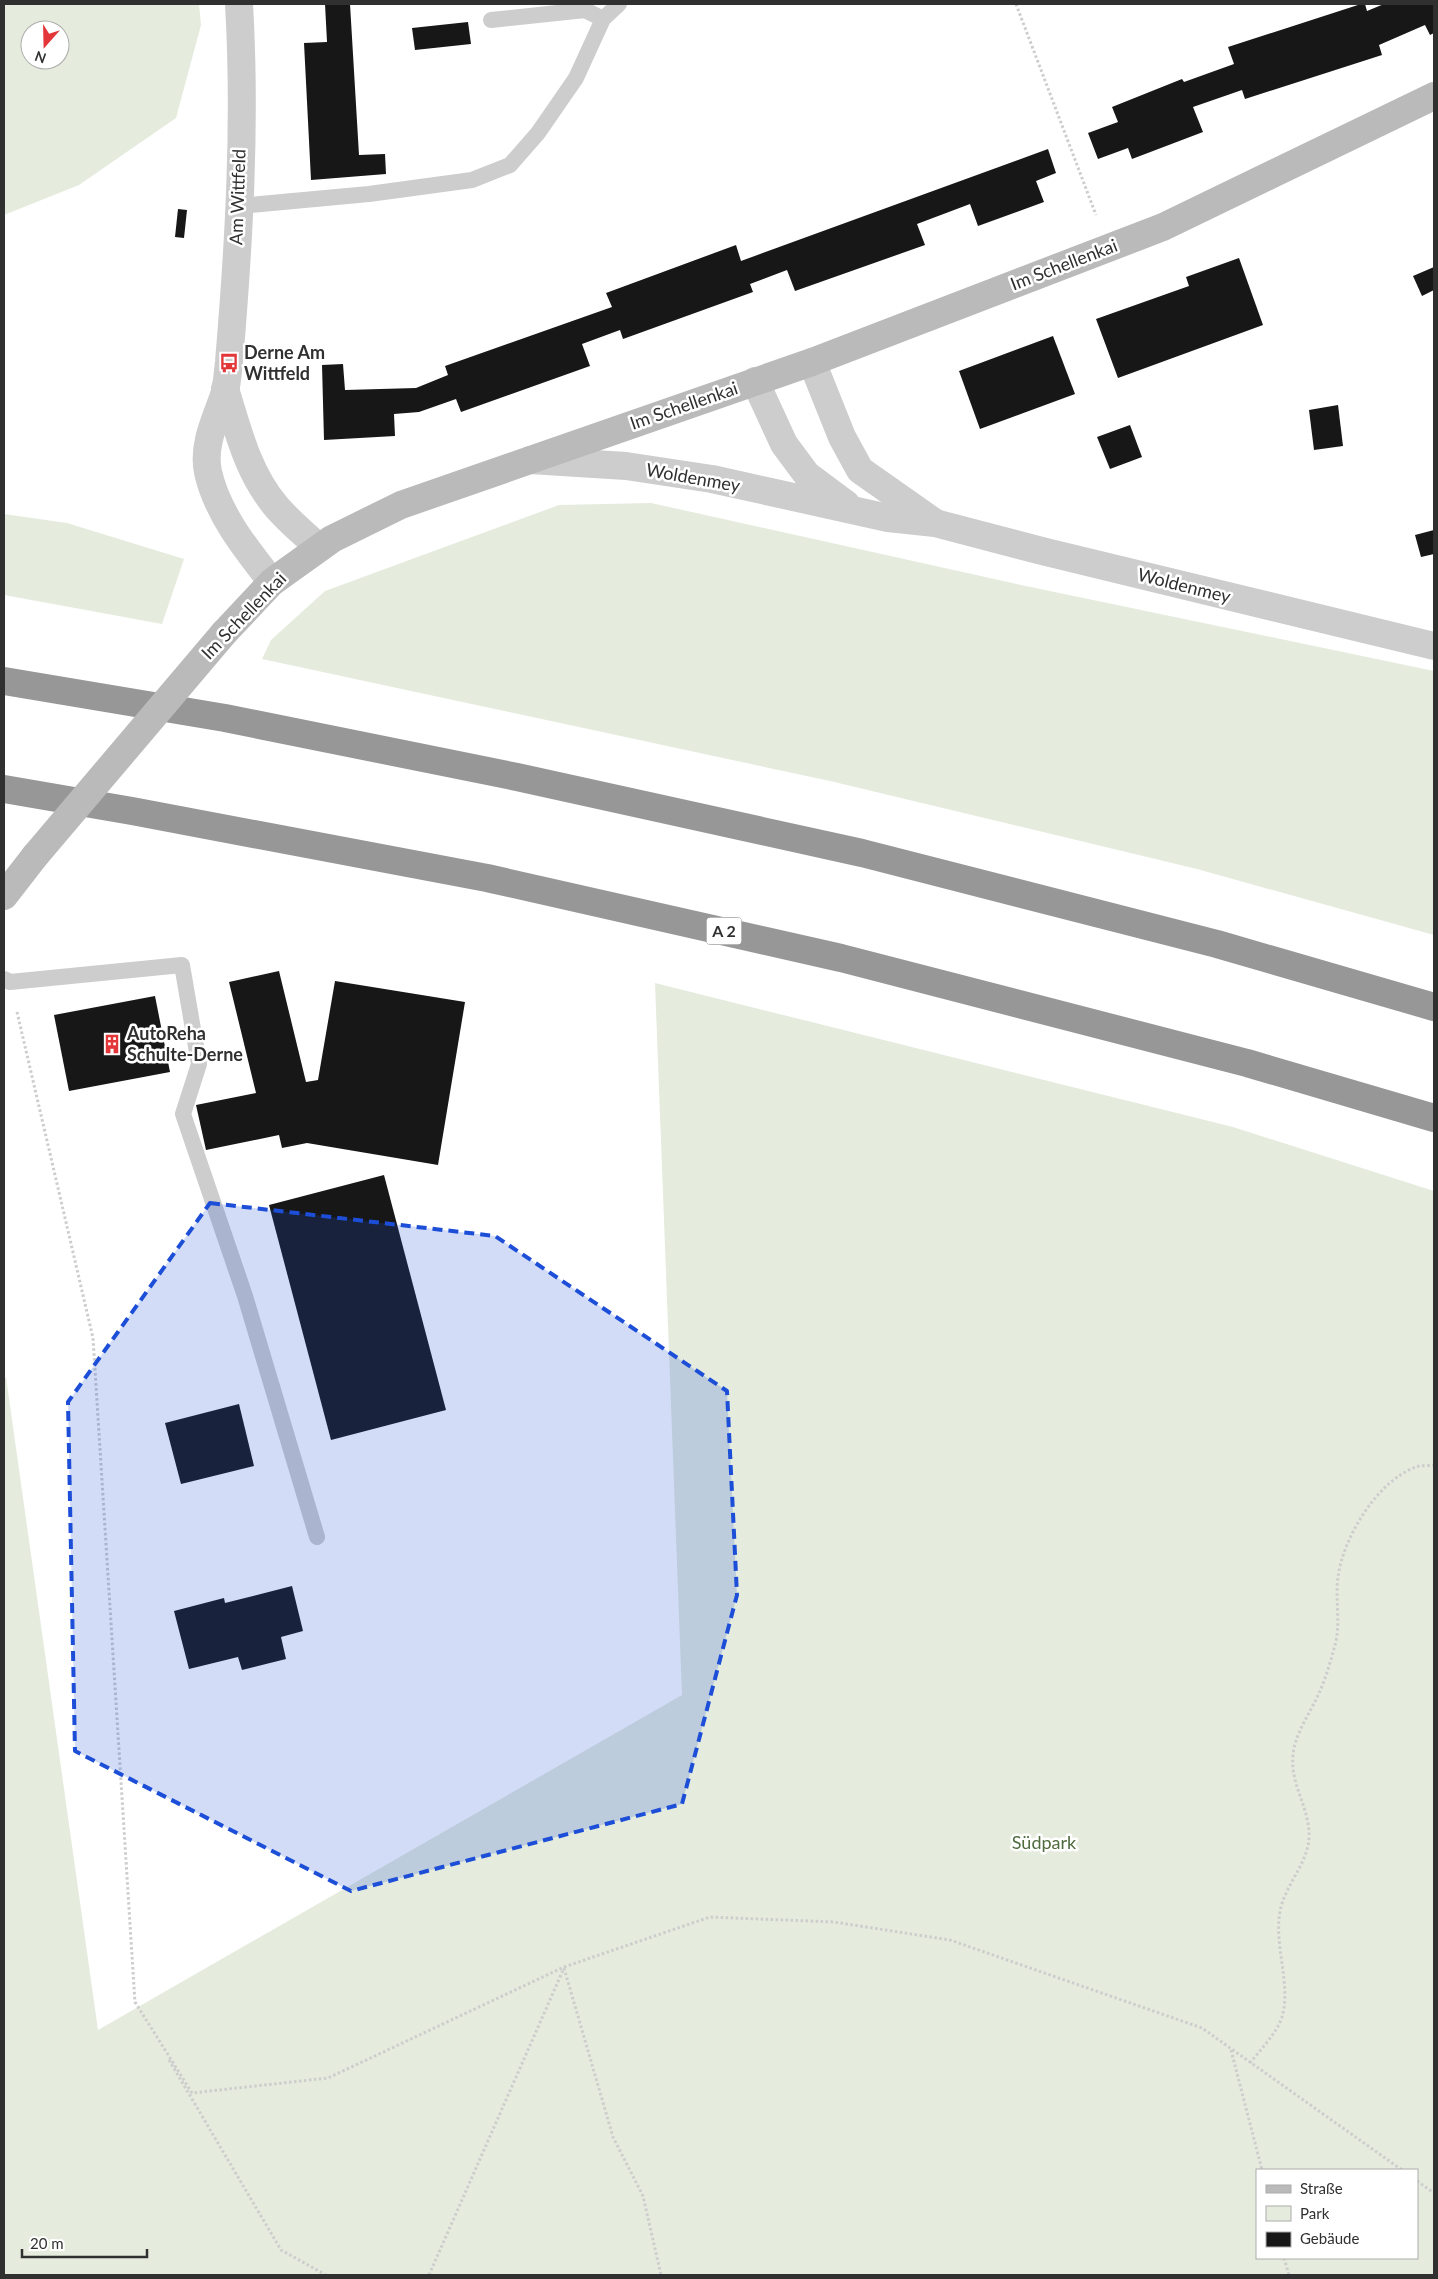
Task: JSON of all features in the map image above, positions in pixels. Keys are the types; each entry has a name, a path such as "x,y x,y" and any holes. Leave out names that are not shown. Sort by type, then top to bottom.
{"highway":[{"path":"4,681 245,722 518,777 862,854 1217,944 1434,1007"},
{"name":"A 2","path":"4,789 142,812 487,878 841,958 1247,1063 1434,1118"}],"street":[{"name":"Am Wittfeld","path":"239,4 242,44 240,206 226,389 208,444 206,457 208,472 233,531 272,582"},
{"name":"Im Schellenkai","path":"12,887 224,633 272,582 332,539 401,505 812,362 1164,227 1434,96"},
{"name":"Woldenmey","path":"812,362 842,437 860,470 935,523"},
{"name":"Woldenmey","path":"755,381 784,444 808,475 853,509"},
{"name":"Am Wittfeld","path":"226,389 241,446 251,466 275,506 319,548"},
{"name":"Woldenmey","path":"530,460 626,466 702,478 888,518 935,523 1046,552 1434,646"}],"lane":[{"path":"240,206 369,194 472,180 510,165 538,133 576,78 603,19 619,4"},
{"path":"491,20 585,10 603,19"},
{"path":"7,980 182,965 200,1064 183,1114 245,1296 317,1538"}],"path":[{"path":"1016,4 1108,249"},
{"path":"7,980 93,1338 135,2002 281,2250 326,2275"},
{"path":"1250,2063 1269,2039 1282,2017 1284,1995 1280,1909 1309,1846 1309,1829 1296,1789 1292,1764 1293,1750 1300,1731 1320,1691 1336,1642 1338,1576 1348,1540 1362,1515 1385,1486 1416,1467 1434,1465"},
{"path":"135,2002 192,2093 328,2078 564,1967 710,1917 834,1922 950,1940 1202,2028 1401,2169"},
{"path":"429,2275 564,1967"},
{"path":"564,1967 613,2136 643,2196 662,2275"},
{"path":"1230,2048 1262,2169"},
{"path":"1418,2182 1434,2194"},
{"path":"1284,2259 1289,2275"}],"highlighted area":[{"path":"210,1203 495,1236 727,1391 737,1595 682,1804 351,1891 75,1751 68,1402"}],"green space":[{"path":"4,4 199,4 201,25 176,118 79,185 4,215"},
{"path":"651,503 1021,585 1434,671 1434,935 1197,869 830,781 262,659 271,640 325,591 559,505"},
{"path":"4,514 67,523 184,559 162,624 4,595"},
{"name":"Südpark","path":"655,983 1233,1127 1434,1191 1434,2275 4,2275 4,1379 6,1377 98,2030 682,1695"}],"building":[{"path":"325,4 350,4 359,155 385,154 386,174 311,180 304,43 327,42"},
{"path":"1365,4 1367,11 1384,4 1434,4 1434,33 1430,35 1425,25 1379,45 1382,55 1245,99 1242,90 1193,107 1203,132 1132,159 1128,148 1098,159 1088,133 1118,122 1112,107 1182,79 1184,82 1234,64 1228,47"},
{"path":"468,22 471,44 415,50 412,28"},
{"path":"1048,149 1056,173 1036,181 1044,202 978,226 970,204 917,224 925,245 795,291 787,270 750,284 753,292 623,339 620,330 582,344 590,366 461,412 456,399 419,412 394,414 395,436 324,440 322,365 343,364 345,390 416,388 448,375 445,366 612,307 606,293 736,245 741,261"},
{"path":"178,209 187,210 184,238 175,237"},
{"path":"1239,258 1263,325 1118,378 1096,319 1189,286 1186,277"},
{"path":"1434,267 1434,290 1422,296 1413,276"},
{"path":"1053,336 1075,394 980,429 959,371"},
{"path":"1338,405 1343,446 1314,450 1309,410"},
{"path":"1130,425 1142,457 1110,469 1097,437"},
{"path":"1434,530 1434,554 1421,557 1415,535"},
{"path":"279,971 306,1082 318,1080 335,981 465,1002 438,1165 307,1143 282,1148 279,1135 206,1150 196,1105 256,1093 229,982"},
{"name":"AutoReha Schulte-Derne","path":"155,996 170,1072 69,1091 54,1015"},
{"path":"384,1175 446,1410 331,1440 269,1205"},
{"path":"239,1404 254,1466 181,1484 165,1423"},
{"path":"292,1586 303,1631 281,1637 286,1659 242,1670 238,1657 189,1669 174,1611 224,1598 225,1603"}],"place":[{"name":"Derne Am Wittfeld","path":"229,363"},
{"name":"AutoReha Schulte-Derne","path":"112,1044"}]}
